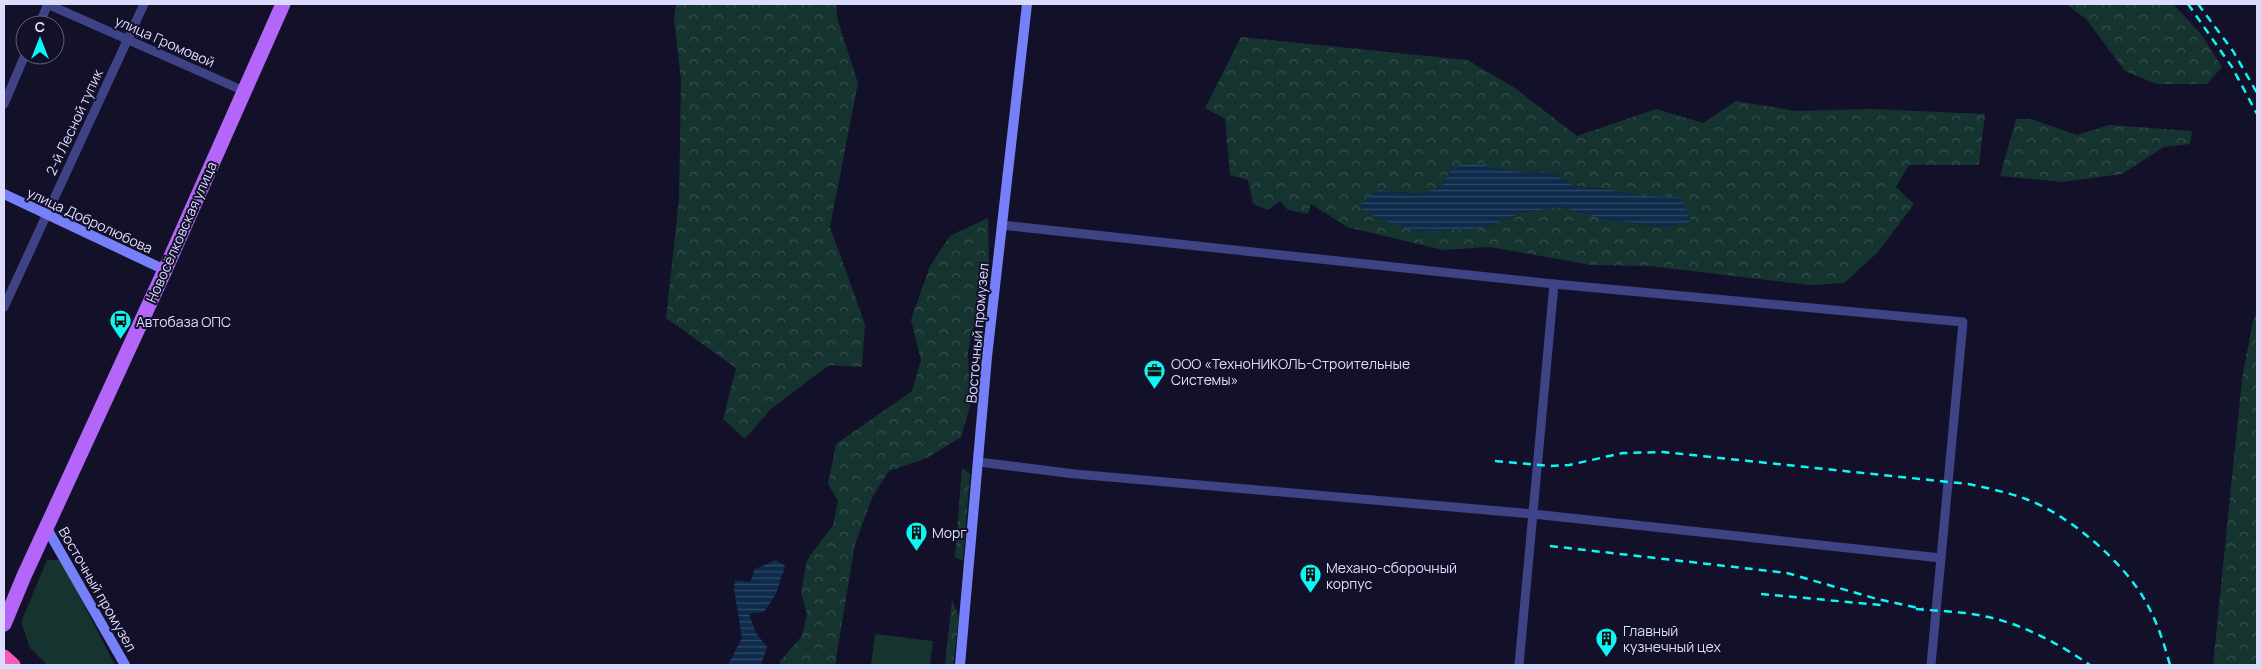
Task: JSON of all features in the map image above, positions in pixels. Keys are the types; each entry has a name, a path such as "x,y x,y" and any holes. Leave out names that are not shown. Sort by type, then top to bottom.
{"highway":[{"path":"4,657 13,665"}],"main road":[{"name":"Новосёлковская улица","path":"4,624 22,579 165,270 283,4"},
{"path":"4,598 22,579"}],"street":[{"name":"улица Громовой","path":"48,4 244,91"},
{"name":"2-й Лесной тупик","path":"4,307 144,4"},
{"name":"Восточный промузел","path":"960,665 1001,225 1027,4"},
{"path":"4,104 22,65"},
{"name":"улица Добролюбова","path":"4,194 165,270"},
{"path":"1001,225 1554,284 1963,322 1931,665"},
{"path":"1519,665 1554,284"},
{"path":"979,462 1075,474 1533,514 1941,558"},
{"name":"Восточный промузел","path":"46,527 125,665"}],"green space":[{"path":"676,4 836,4 838,21 858,83 830,227 865,324 862,367 829,365 771,409 745,439 723,419 736,368 666,318 679,199 681,80 674,18"},
{"path":"2066,4 2173,4 2201,34 2222,67 2207,84 2156,84 2125,71 2086,19"},
{"path":"1241,37 1467,60 1515,88 1577,136 1656,109 1703,123 1736,101 1796,111 1871,109 1985,114 1979,165 1909,165 1896,187 1914,204 1878,252 1844,283 1809,285 1649,266 1591,265 1490,247 1443,250 1347,227 1311,204 1308,214 1288,210 1280,201 1268,210 1253,204 1248,180 1230,175 1225,119 1205,108","holes":["1453,166 1529,174 1551,172 1574,186 1645,196 1681,197 1667,228 1600,218 1561,207 1524,212 1483,228 1464,228 1379,190 1416,194 1441,187"]},
{"path":"2016,119 2031,119 2077,135 2109,125 2192,131 2190,144 2164,147 2122,174 2062,182 2000,176"},
{"path":"988,218 989,263 968,351 970,406 961,437 927,458 889,471 873,496 855,544 835,665 780,665 780,661 802,636 807,614 801,592 807,560 833,525 838,501 828,484 836,444 912,391 921,360 911,320 930,266 950,236"},
{"path":"2257,310 2257,665 2213,665 2242,379"},
{"path":"962,468 970,474 963,561 955,557"},
{"path":"47,560 61,560 115,665 47,665 30,648 21,622"},
{"path":"952,600 959,617 953,665 945,665"},
{"path":"875,634 933,641 930,665 871,665"}],"water":[{"path":"1479,164 1528,174 1551,172 1574,186 1645,196 1681,197 1691,221 1667,228 1600,218 1561,207 1524,212 1483,228 1418,232 1377,218 1358,206 1379,190 1416,194 1441,187 1453,166"},
{"path":"776,560 785,566 776,594 764,612 749,614 756,633 767,647 761,665 728,665 742,638 734,589 735,580 750,582 755,569"}],"railway":[{"path":"2188,4 2232,67 2257,114"},
{"path":"2198,4 2233,51 2257,93"},
{"path":"1495,461 1551,466 1569,465 1623,453 1663,452 1968,484 2012,494 2043,506 2060,516 2094,542 2124,571 2150,610 2160,633 2170,665"},
{"path":"1550,546 1787,573 1877,599 1923,609"},
{"path":"1761,594 1881,605"},
{"path":"1916,609 1993,618 2037,634 2064,648 2090,665"}],"place":[{"name":"Автобаза ОПС","path":"120,340"},
{"name":"ООО «ТехноНИКОЛЬ-Строительные Системы»","path":"1155,390"},
{"name":"Морг","path":"916,551"},
{"name":"Механо-сборочный корпус","path":"1310,594"},
{"name":"Главный кузнечный цех","path":"1607,657"}]}
